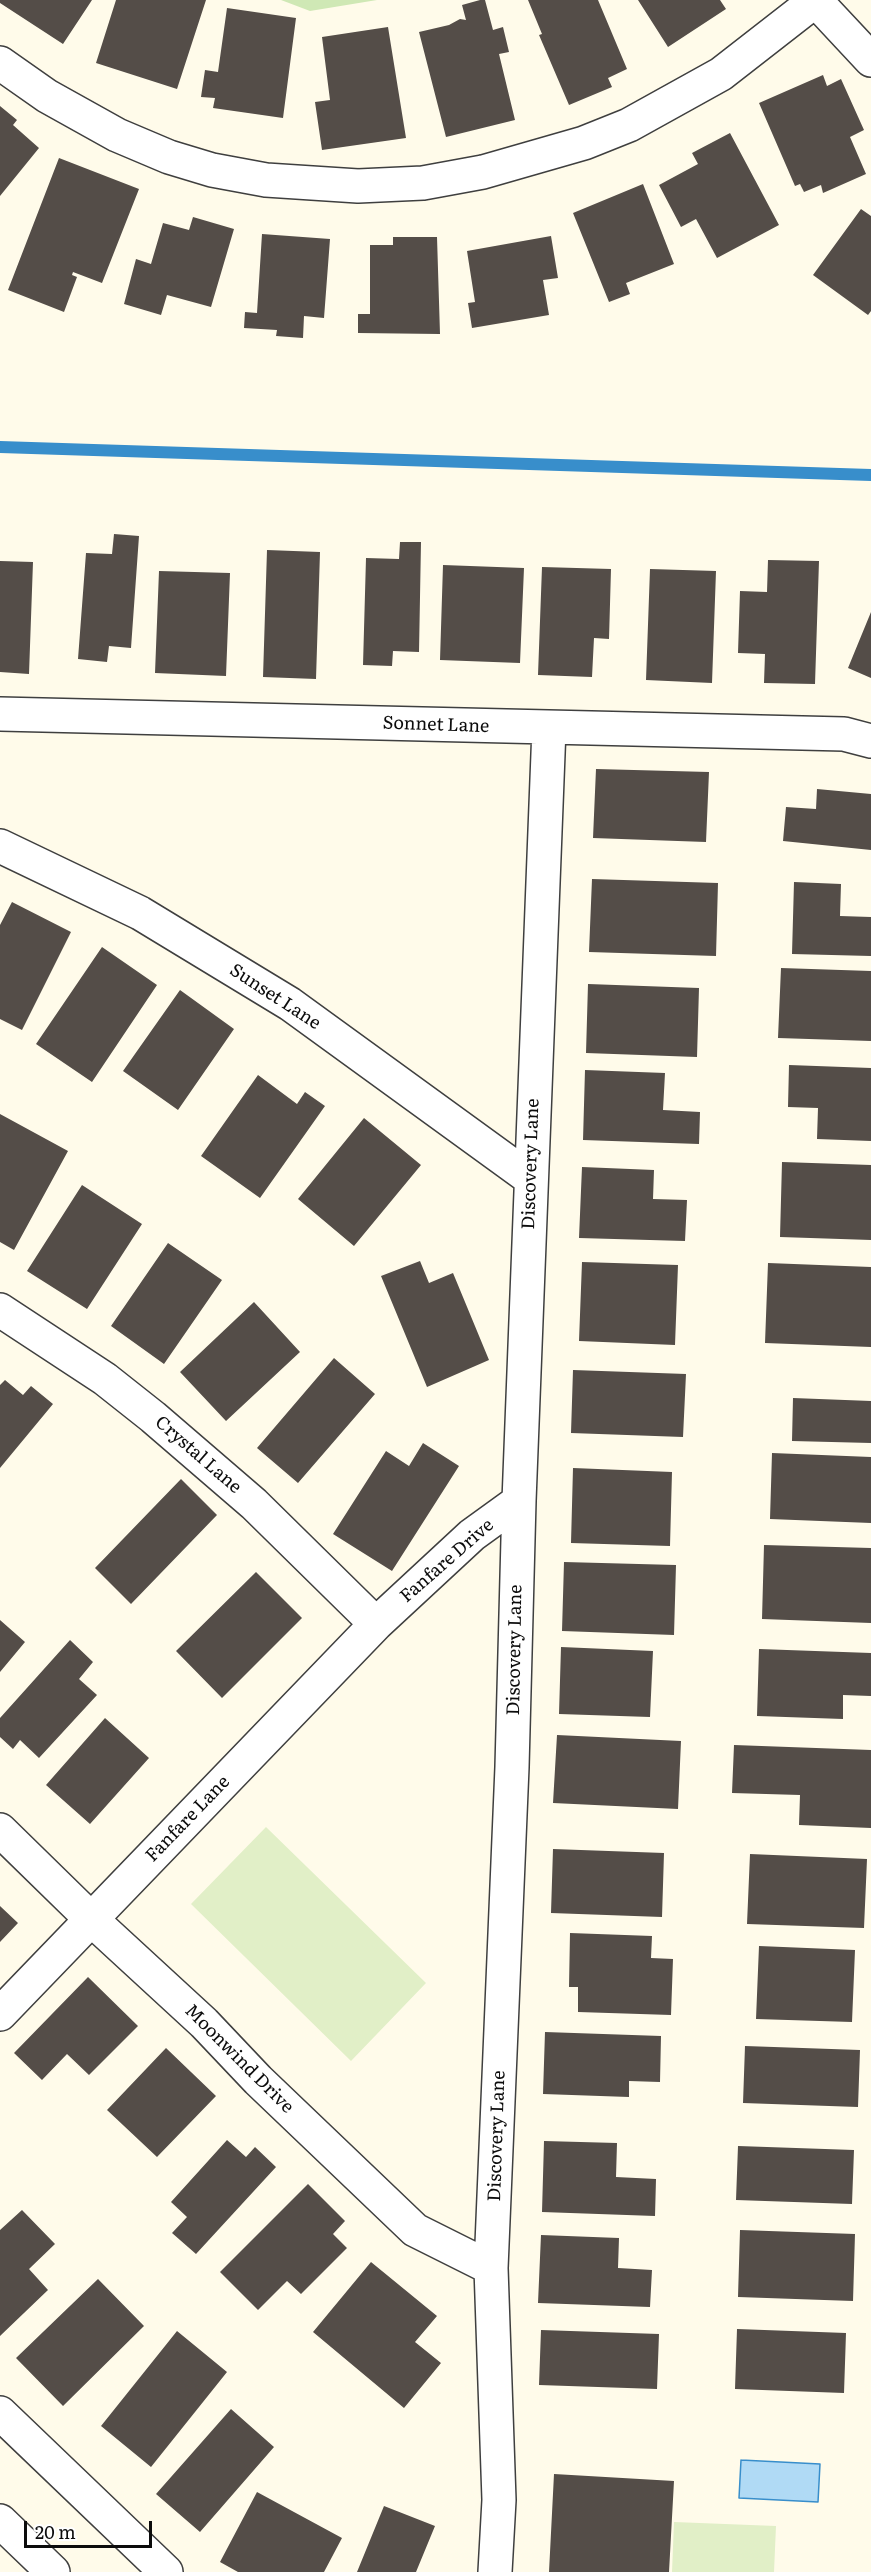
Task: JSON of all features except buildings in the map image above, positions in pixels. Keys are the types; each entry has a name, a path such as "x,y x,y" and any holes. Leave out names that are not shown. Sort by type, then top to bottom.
{"street":[{"path":"0,63 47,96 117,135 169,157 212,170 266,180 358,186 423,183 483,172 584,143 629,125 720,74 815,0 871,60"},
{"name":"Sonnet Lane","path":"0,714 844,734 871,741"},
{"name":"Discovery Lane","path":"495,2572 499,2500 491,2268 512,1767 519,1500 549,728"},
{"name":"Sunset Lane","path":"0,846 140,913 290,1004 531,1179"},
{"name":"Crystal Lane","path":"0,1310 105,1379 153,1417 254,1504 376,1624"},
{"name":"Fanfare Drive","path":"376,1624 472,1535 519,1500"},
{"name":"Fanfare Lane","path":"0,2014 376,1624"},
{"name":"Moonwind Drive","path":"0,1830 91,1919 204,2023 267,2088 415,2230 491,2268"},
{"path":"0,2413 166,2572"},
{"path":"0,2521 53,2572"}],"green space":[{"path":"281,0 377,0 310,11"},
{"path":"266,1827 426,1983 351,2061 191,1904"},
{"path":"674,2522 776,2526 774,2572 672,2572"}],"water":[{"path":"741,2460 820,2464 818,2502 739,2498"}],"waterway":[{"path":"0,447 871,475"}]}
